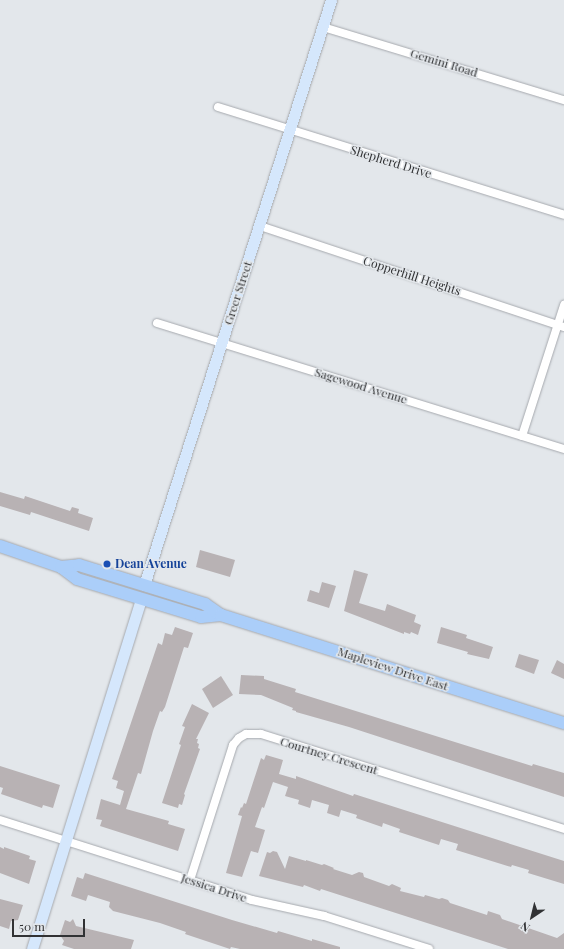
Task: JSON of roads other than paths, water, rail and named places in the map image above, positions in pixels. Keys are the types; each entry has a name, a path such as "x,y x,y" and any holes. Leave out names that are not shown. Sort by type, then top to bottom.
{"main road":[{"name":"Mapleview Drive East","path":"0,546 61,567 77,579 141,599 201,617 221,615"},
{"name":"Mapleview Drive East","path":"61,567 79,565 144,585 205,604 221,615 564,723"}],"street":[{"name":"Greer Street","path":"144,585 331,0"},
{"name":"Gemini Road","path":"323,27 564,100"},
{"name":"Shepherd Drive","path":"218,107 564,215"},
{"name":"Copperhill Heights","path":"260,226 561,326"},
{"path":"522,436 561,326 564,305"},
{"name":"Sagewood Avenue","path":"157,323 564,449"},
{"path":"32,949 141,599"},
{"name":"Courtney Crescent","path":"190,880 233,745 238,738 246,734 260,734 564,829"},
{"name":"Jessica Drive","path":"0,820 252,900 324,916 429,949"}],"place":[{"name":"Dean Avenue","path":"107,564"}]}
